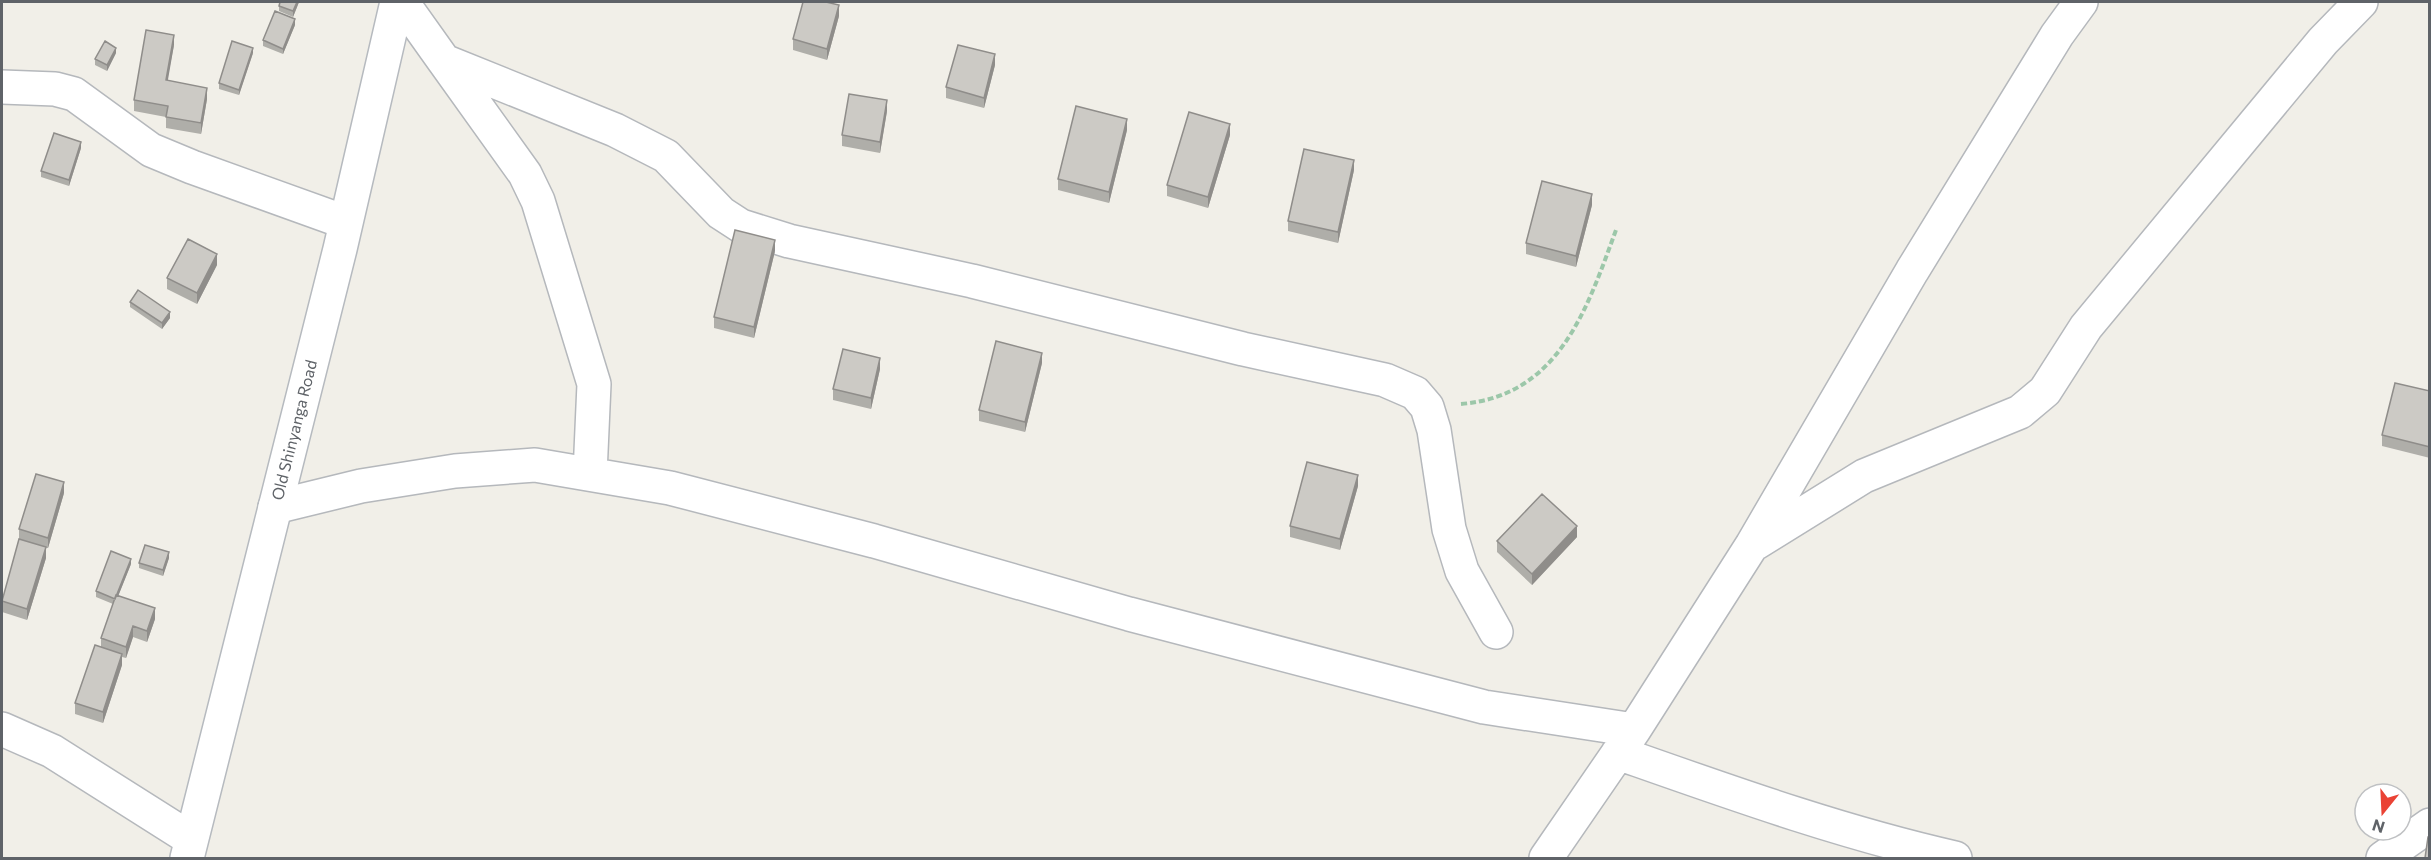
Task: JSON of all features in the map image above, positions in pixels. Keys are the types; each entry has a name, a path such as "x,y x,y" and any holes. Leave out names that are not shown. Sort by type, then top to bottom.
{"street":[{"path":"400,2 525,174 538,201 594,384 590,474"},
{"name":"Old Shinyanga Road","path":"189,849 400,2"},
{"path":"1546,858 1626,742 1752,545 1912,272 2056,34 2081,2"},
{"path":"1752,545 1864,476 2020,412 2045,391 2086,327 2323,41 2361,2"},
{"path":"444,61 615,130 666,156 721,213 741,226 789,241 984,284 1243,349 1385,380 1415,393 1427,407 1434,430 1449,529 1462,571 1496,632"},
{"path":"2,87 55,89 75,94 151,150 345,222"},
{"path":"275,507 361,486 455,471 535,465 670,488 863,538 1140,617 1626,742 1770,806 1898,845 1955,858"},
{"path":"2,729 63,757 189,849"},
{"path":"2383,858 2430,825"}],"path":[{"path":"1427,407 1465,404 1498,398 1531,380 1548,364 1579,322 1616,230"}],"building":[{"path":"280,2 297,2 293,11 279,6"},
{"path":"803,2 826,2 839,5 827,49 793,39"},
{"path":"275,11 295,19 283,49 263,40"},
{"path":"146,30 174,35 166,80 207,88 201,123 166,117 168,106 134,100"},
{"path":"105,41 116,48 107,65 95,59"},
{"path":"232,41 253,48 239,90 219,83"},
{"path":"958,45 995,54 984,98 946,87"},
{"path":"849,94 887,100 880,142 842,135"},
{"path":"1076,106 1127,119 1109,192 1058,179"},
{"path":"1189,112 1230,124 1208,197 1167,185"},
{"path":"54,133 81,142 69,180 41,171"},
{"path":"1304,149 1354,160 1338,232 1288,221"},
{"path":"1542,181 1592,194 1576,256 1526,243"},
{"path":"735,230 775,240 754,327 714,317"},
{"path":"188,239 217,254 197,293 167,278"},
{"path":"138,290 170,312 162,323 130,302"},
{"path":"996,341 1042,353 1025,422 979,410"},
{"path":"843,349 880,358 871,398 833,389"},
{"path":"2395,383 2430,391 2430,447 2382,435"},
{"path":"1307,462 1358,475 1340,539 1290,526"},
{"path":"36,474 64,482 48,538 19,529"},
{"path":"1542,494 1577,526 1532,574 1497,541"},
{"path":"19,539 46,547 27,609 2,601"},
{"path":"145,545 169,552 163,570 139,563"},
{"path":"111,551 131,559 115,599 96,591"},
{"path":"116,595 155,608 147,631 133,626 126,647 101,638"},
{"path":"95,645 122,654 103,712 75,703"},
{"path":"2428,837 2430,837 2430,858 2425,858"}]}
